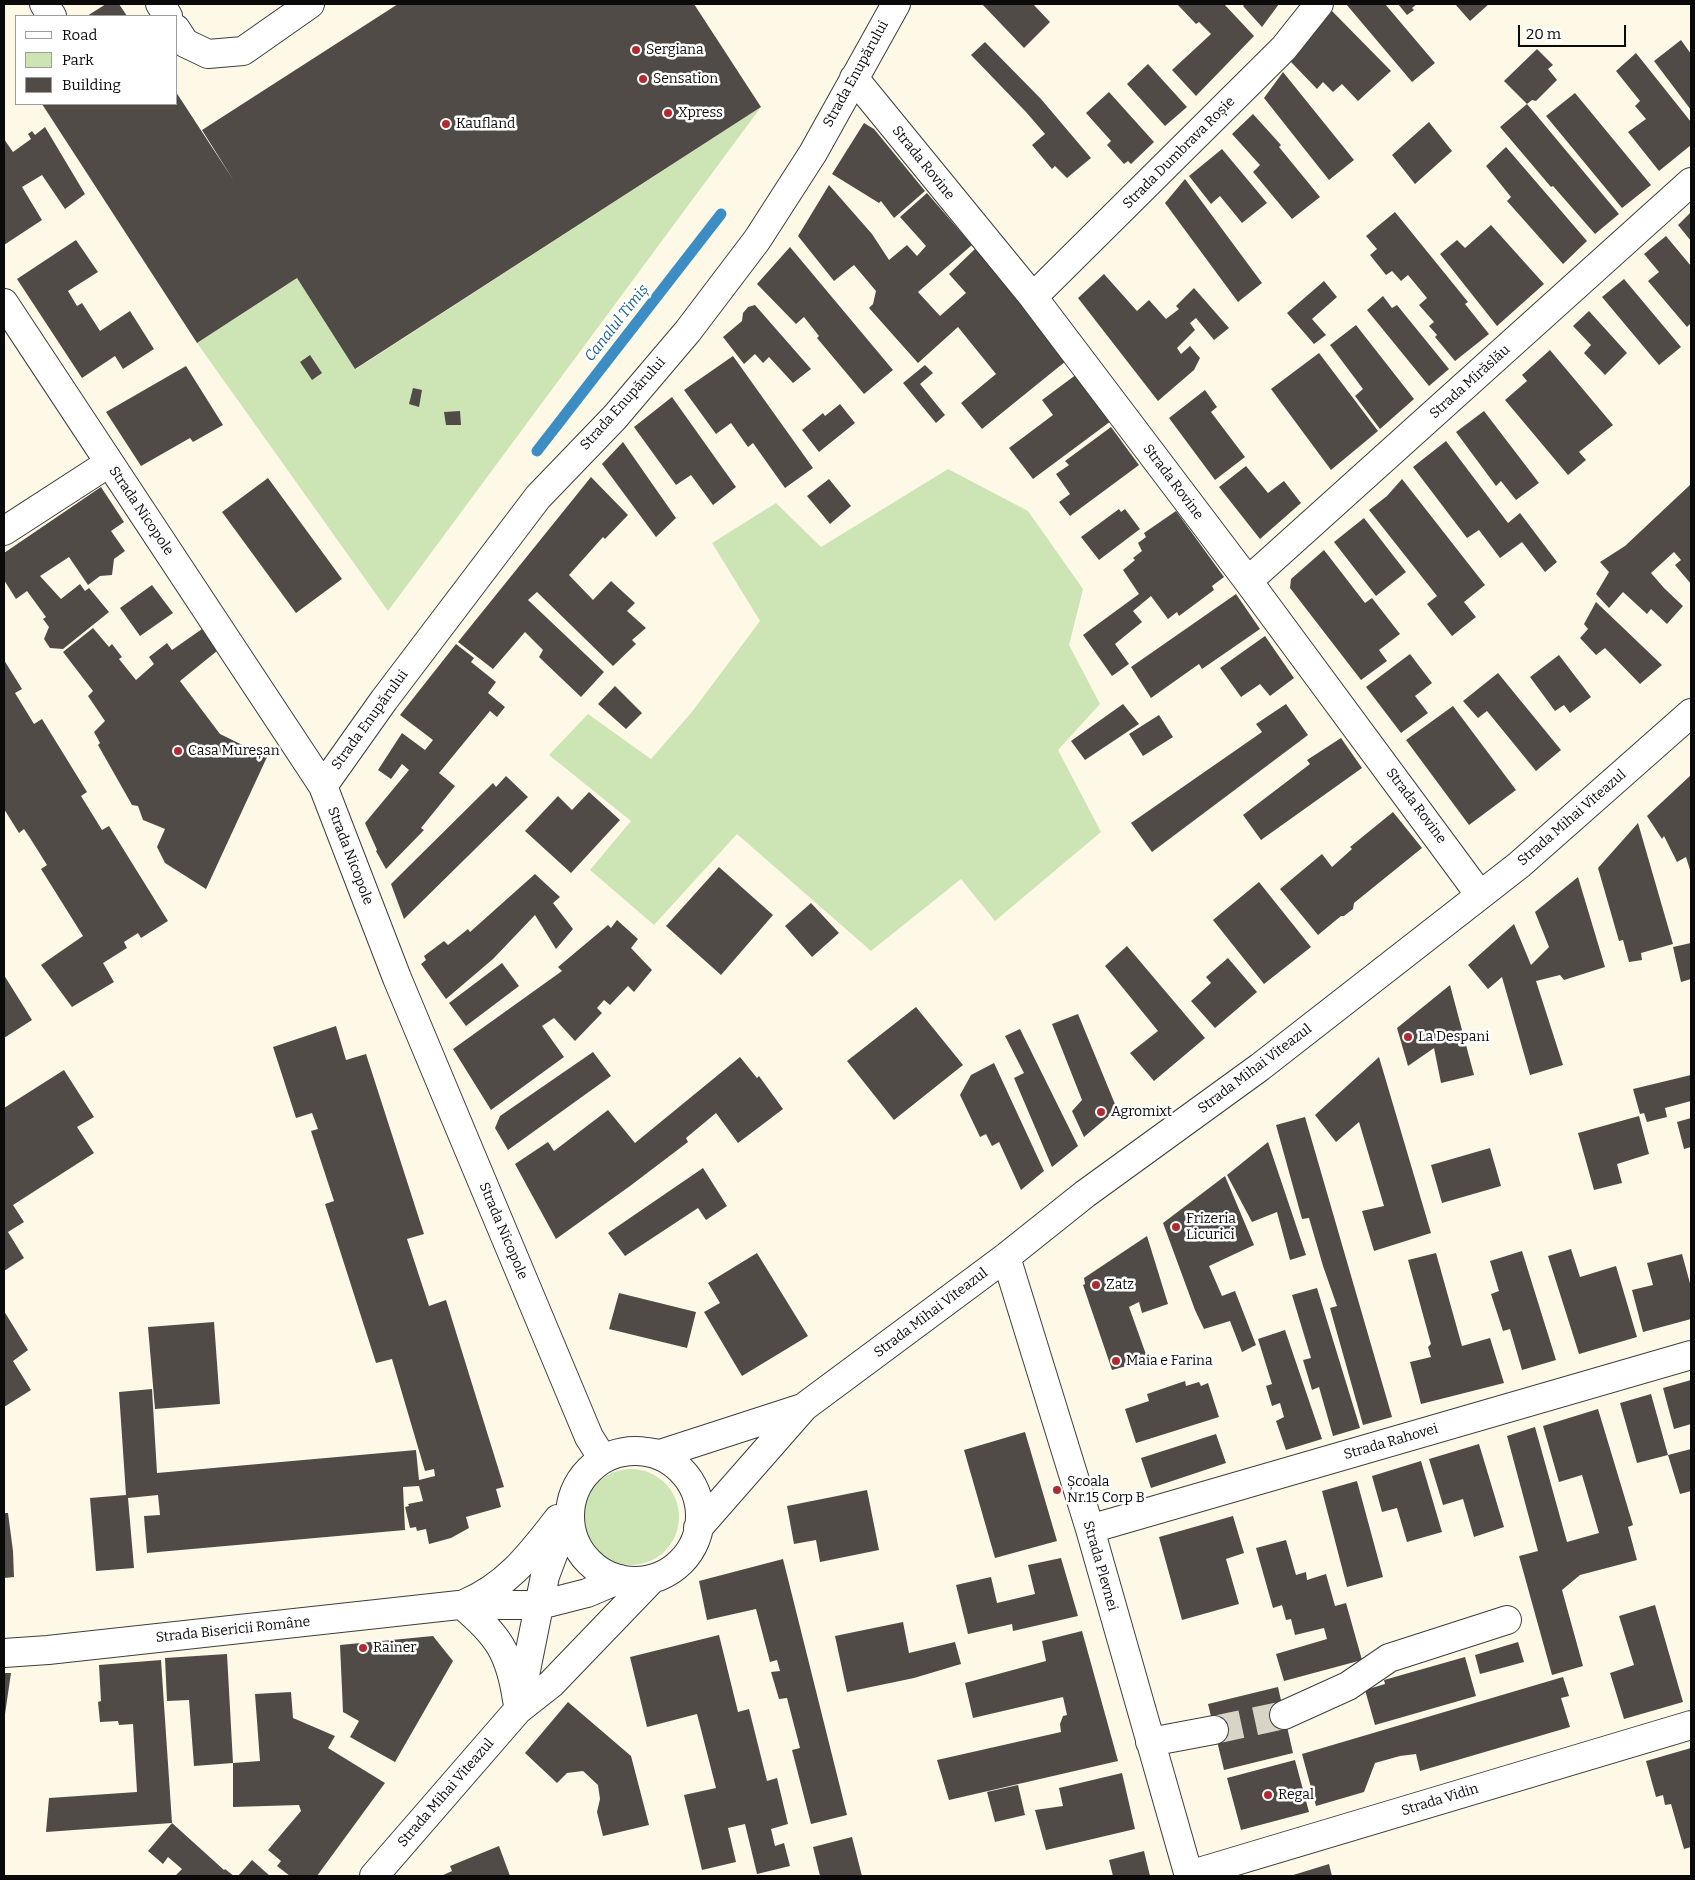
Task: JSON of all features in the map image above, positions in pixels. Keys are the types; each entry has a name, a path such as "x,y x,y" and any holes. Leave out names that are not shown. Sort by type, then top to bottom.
{"street":[{"path":"44,4 51,15"},
{"path":"160,4 167,15"},
{"path":"178,32 185,43 208,54 244,51 310,4"},
{"name":"Strada Enupărului","path":"323,786 384,700 538,497 615,416 676,345 757,240 813,153 896,4"},
{"name":"Strada Dumbrava Roșie","path":"1033,297 1284,48 1318,4"},
{"name":"Strada Rovine","path":"854,78 1033,297 1248,581 1480,895"},
{"name":"Strada Mirăslău","path":"1248,581 1691,182"},
{"name":"Strada Nicopole","path":"4,303 323,786 409,1008 588,1437 603,1459"},
{"path":"4,531 108,463"},
{"name":"Strada Mihai Viteazul","path":"698,1528 804,1407 1006,1256 1085,1194 1260,1067 1480,895 1518,865 1691,713"},
{"name":"Strada Plevnei","path":"1006,1256 1090,1529 1189,1876"},
{"name":"Strada Rahovei","path":"1090,1529 1691,1355"},
{"name":"Strada Mihai Viteazul","path":"639,1450 660,1454 804,1407"},
{"path":"639,1450 665,1458 686,1476 696,1495 699,1506 698,1528 692,1545 683,1560 668,1571 652,1579 636,1581 620,1579 600,1571 584,1557 574,1539 570,1510 575,1490 591,1467 614,1454 639,1450"},
{"name":"Strada Mihai Viteazul","path":"518,1710 545,1576 570,1510"},
{"name":"Strada Bisericii Române","path":"462,1605 481,1597 503,1582 521,1565 570,1510"},
{"name":"Strada Bisericii Române","path":"4,1653 48,1650 462,1605 540,1605 580,1595 620,1579"},
{"name":"Strada Mihai Viteazul","path":"374,1876 518,1710 551,1684 652,1579"},
{"path":"462,1605 480,1620 503,1648 514,1678 518,1710"},
{"path":"1284,1715 1348,1686 1389,1658 1507,1620"},
{"name":"Strada Vidin","path":"1189,1876 1691,1725"},
{"path":"1150,1742 1214,1730"}],"green space":[{"path":"761,107 388,611 197,343 297,278 356,369"},
{"path":"948,469 1028,511 1083,589 1069,645 1100,704 1058,750 1101,832 995,921 961,879 871,951 737,834 654,925 590,870 631,821 549,755 588,714 651,759 691,713 760,621 712,543 776,503 821,547"},
{"path":"631,1469 649,1473 665,1483 675,1499 679,1517 675,1535 665,1551 649,1561 631,1565 613,1561 597,1551 587,1535 583,1517 587,1499 597,1483 613,1473"}],"building":[{"path":"106,4 119,4 126,15 89,15"},
{"path":"398,4 694,4 761,107 355,369 297,278 197,343 43,105 178,105 178,95 234,181 202,130"},
{"path":"982,4 1033,4 1050,22 1024,48"},
{"path":"1177,4 1224,4 1254,36 1196,96 1172,70 1211,34 1199,22 1196,24"},
{"path":"1245,4 1279,4 1262,27 1243,6"},
{"path":"1346,4 1385,4 1435,63 1412,82"},
{"path":"1398,4 1417,4 1412,8 1414,10 1407,15"},
{"path":"1455,4 1489,4 1470,21"},
{"path":"1332,11 1391,71 1358,101 1342,84 1333,92 1323,82 1317,89 1291,62"},
{"path":"1681,40 1691,54 1691,110 1654,61"},
{"path":"985,42 1041,99 1091,158 1067,178 1055,166 1052,169 1032,145 1045,134 971,55"},
{"path":"1537,49 1553,65 1548,69 1557,80 1536,101 1532,100 1527,104 1504,81"},
{"path":"1636,53 1691,122 1691,145 1659,171 1628,132 1646,119 1635,106 1640,101 1616,71"},
{"path":"1148,64 1187,107 1165,126 1127,84"},
{"path":"1283,72 1354,160 1329,180 1264,98"},
{"path":"1109,92 1154,142 1131,164 1128,161 1124,164 1107,145 1111,141 1086,113"},
{"path":"1575,93 1651,185 1622,208 1546,116"},
{"path":"1527,104 1619,214 1595,234 1553,186 1551,187 1500,127"},
{"path":"1253,114 1281,145 1279,147 1320,197 1292,219 1253,172 1260,165 1232,134"},
{"path":"1429,122 1452,151 1415,184 1392,155"},
{"path":"864,123 874,129 925,191 894,218 881,201 879,203 832,174"},
{"path":"45,127 85,194 65,209 42,175 22,187 42,220 4,245 4,139 13,152 31,139 28,134 32,131 35,135"},
{"path":"1506,147 1587,241 1563,264 1507,201 1511,197 1486,166"},
{"path":"1222,149 1267,203 1242,223 1220,196 1211,204 1189,176"},
{"path":"1185,179 1262,283 1238,302 1165,203"},
{"path":"829,185 872,234 889,260 907,245 917,256 926,246 900,217 927,193 972,245 918,292 940,316 966,293 949,274 975,249 1066,361 982,429 961,403 996,374 958,327 918,363 869,308 873,304 876,291 854,265 834,281 798,236"},
{"path":"1395,212 1468,302 1465,304 1489,334 1455,361 1435,337 1437,335 1429,326 1434,322 1419,305 1427,298 1408,275 1401,281 1392,271 1386,275 1370,255 1377,249 1366,236"},
{"path":"1691,212 1691,241 1678,225"},
{"path":"1491,225 1544,284 1497,326 1440,254 1457,240 1465,248"},
{"path":"1666,236 1691,266 1691,323 1687,327 1648,281 1659,272 1644,254"},
{"path":"76,240 98,272 68,291 77,306 82,303 100,331 130,311 154,349 123,369 115,356 82,378 17,279"},
{"path":"790,247 893,370 864,394 817,338 819,336 804,317 796,324 757,284"},
{"path":"1104,274 1137,311 1149,300 1166,319 1179,309 1176,306 1194,288 1229,328 1214,340 1196,318 1190,323 1195,330 1177,348 1181,354 1190,346 1200,358 1194,370 1158,401 1078,298"},
{"path":"1624,279 1681,347 1659,365 1602,297"},
{"path":"1324,281 1337,297 1312,319 1326,335 1314,344 1287,313"},
{"path":"1383,296 1392,308 1397,305 1449,369 1429,386 1367,310"},
{"path":"755,305 811,369 793,383 769,357 763,363 755,354 744,364 723,337 742,321 743,313 748,307"},
{"path":"1589,311 1627,353 1605,375 1584,353 1591,345 1573,326"},
{"path":"1356,325 1414,399 1380,429 1355,396 1363,389 1330,345"},
{"path":"1550,350 1613,425 1579,452 1586,460 1568,475 1505,400 1527,381 1522,375"},
{"path":"1319,353 1378,431 1331,470 1271,389"},
{"path":"310,355 322,373 312,380 300,362"},
{"path":"733,356 813,468 785,488 753,443 748,447 731,423 716,434 684,390"},
{"path":"925,365 933,373 920,384 945,415 936,423 903,383"},
{"path":"186,366 223,425 193,442 190,438 141,466 106,412"},
{"path":"1077,374 1111,421 1033,479 1009,448 1053,415 1042,400"},
{"path":"413,388 422,390 419,407 409,404"},
{"path":"1205,390 1217,407 1211,412 1245,457 1215,480 1169,418"},
{"path":"672,397 736,487 713,505 691,475 676,485 634,427"},
{"path":"840,404 855,423 819,452 802,430 823,413 825,416"},
{"path":"460,411 461,425 446,425 444,412"},
{"path":"1484,411 1539,483 1516,500 1501,481 1496,486 1456,432"},
{"path":"1111,427 1139,465 1070,516 1059,502 1070,494 1056,474 1069,465 1065,461"},
{"path":"1446,441 1508,523 1520,513 1557,562 1545,572 1522,542 1500,558 1479,530 1467,538 1413,467"},
{"path":"623,442 676,518 656,537 602,464"},
{"path":"1246,466 1268,493 1284,481 1301,503 1260,539 1219,487"},
{"path":"591,477 628,515 605,539 603,537 569,575 593,600 611,581 635,603 627,611 646,628 632,640 636,644 613,666 537,592 528,600 604,672 581,697 539,657 543,650 525,632 493,669 458,642"},
{"path":"268,478 342,579 296,613 222,512"},
{"path":"829,479 851,506 830,524 807,496"},
{"path":"1402,479 1485,585 1464,602 1476,617 1452,636 1427,604 1437,596 1369,510 1387,496"},
{"path":"1691,484 1691,584 1675,565 1681,560 1674,552 1651,573 1683,606 1667,624 1651,609 1647,614 1623,592 1609,608 1596,594 1609,572 1600,562 1625,546"},
{"path":"101,487 124,522 111,531 125,551 114,559 112,575 100,576 88,585 69,557 40,576 61,599 80,584 85,591 89,588 109,612 63,649 50,648 44,639 49,627 43,619 46,617 27,591 16,599 4,580 4,553"},
{"path":"1119,509 1121,512 1125,509 1140,529 1099,560 1081,537"},
{"path":"1176,511 1224,577 1212,586 1214,590 1179,616 1177,612 1168,619 1151,596 1133,611 1142,622 1115,644 1129,664 1112,676 1083,635 1139,594 1123,570 1142,551 1138,543 1146,537 1144,533"},
{"path":"1364,518 1406,572 1376,596 1334,542"},
{"path":"1324,550 1365,603 1372,598 1400,634 1379,650 1387,661 1361,680 1290,588 1291,579"},
{"path":"152,585 173,613 140,636 120,608"},
{"path":"1236,594 1260,629 1202,669 1199,664 1151,698 1131,667"},
{"path":"1596,602 1662,665 1640,684 1605,648 1596,655 1580,638 1588,629 1584,624"},
{"path":"93,628 109,647 112,644 122,657 119,659 136,680 154,664 149,657 167,643 172,650 202,629 217,651 180,681 220,734 267,757 206,889 165,863 157,847 165,829 143,820 138,806 132,805 98,745 100,743 94,732 105,721 88,696 93,691 63,652"},
{"path":"1265,636 1294,678 1270,696 1260,684 1241,697 1220,668"},
{"path":"456,644 474,658 471,662 496,682 488,693 505,707 497,717 490,711 439,773 455,786 421,828 424,830 386,869 376,851 365,823 409,770 402,764 391,779 378,770 402,733 425,750 433,740 400,715"},
{"path":"1410,654 1432,683 1415,696 1428,713 1401,733 1366,687"},
{"path":"1559,655 1591,697 1570,713 1564,705 1555,711 1530,677"},
{"path":"4,660 22,689 15,693 34,724 42,719 87,792 81,796 102,830 109,826 168,921 141,938 138,933 124,942 127,948 103,963 114,982 72,1007 41,965 83,936 41,869 47,865 24,829 19,833 4,809"},
{"path":"1498,673 1561,750 1536,771 1487,711 1478,718 1463,701"},
{"path":"615,686 642,713 626,729 598,704"},
{"path":"1123,704 1139,724 1085,760 1071,741"},
{"path":"1286,704 1308,735 1152,852 1131,823 1262,732 1256,724"},
{"path":"1453,706 1516,790 1469,825 1406,740"},
{"path":"1159,715 1173,737 1143,756 1129,734"},
{"path":"1341,738 1362,768 1261,840 1243,815 1310,764 1307,760"},
{"path":"1691,775 1691,873 1686,857 1677,862 1664,836 1662,839 1647,816"},
{"path":"506,776 528,797 404,919 391,884 493,783 496,787"},
{"path":"589,792 620,820 571,873 525,831 558,796 572,810"},
{"path":"1393,812 1422,848 1354,903 1353,909 1344,916 1341,916 1318,935 1280,889 1322,854 1332,867 1352,849 1350,847"},
{"path":"1638,823 1673,944 1641,953 1642,960 1629,962 1623,940 1619,941 1598,868"},
{"path":"719,867 773,915 721,975 666,926"},
{"path":"535,874 560,897 553,903 573,929 556,949 535,915 493,959 446,999 421,964 426,960 424,956 444,941 448,945 468,929 470,932"},
{"path":"1578,877 1605,967 1564,980 1560,975 1536,981 1563,1065 1530,1075 1502,977 1488,989 1468,965 1514,924 1531,965 1549,947 1535,912"},
{"path":"1259,882 1311,947 1264,984 1213,920"},
{"path":"811,903 839,933 812,957 785,926"},
{"path":"617,920 638,939 631,948 652,970 634,992 628,986 610,1005 604,1000 597,1008 602,1013 575,1041 554,1018 542,1026 564,1057 491,1110 453,1049 562,971 558,967 608,925 611,928"},
{"path":"1691,943 1691,979 1681,982 1673,947"},
{"path":"1127,946 1205,1038 1154,1081 1130,1053 1158,1031 1105,966"},
{"path":"1228,958 1257,992 1215,1028 1191,1001 1211,983 1206,977"},
{"path":"502,963 519,986 466,1026 449,1003"},
{"path":"4,975 32,1020 4,1038"},
{"path":"1450,985 1474,1075 1441,1083 1434,1048 1408,1066 1397,1028"},
{"path":"916,1007 963,1065 894,1120 847,1061"},
{"path":"1078,1014 1117,1109 1084,1137 1072,1111 1082,1100 1052,1024"},
{"path":"336,1026 346,1060 366,1054 424,1234 407,1239 429,1306 446,1300 504,1487 496,1489 501,1507 466,1517 469,1528 451,1538 429,1544 426,1529 417,1531 416,1527 410,1528 405,1507 409,1506 408,1504 423,1501 419,1486 403,1487 405,1530 147,1553 144,1516 160,1515 158,1495 128,1498 134,1568 96,1571 90,1498 126,1495 119,1392 152,1389 157,1473 416,1450 419,1480 435,1476 434,1469 425,1471 392,1359 376,1363 325,1204 334,1201 311,1131 318,1129 312,1113 296,1118 273,1047"},
{"path":"1020,1029 1078,1146 1052,1167 1014,1078 1024,1073 1005,1036"},
{"path":"593,1052 611,1076 508,1150 495,1128 500,1116"},
{"path":"740,1057 757,1078 759,1076 783,1109 738,1143 716,1113 686,1138 688,1142 556,1239 515,1164 548,1142 554,1151 608,1110 635,1143"},
{"path":"1379,1057 1431,1233 1374,1251 1362,1211 1384,1206 1359,1122 1336,1142 1315,1115"},
{"path":"994,1063 1044,1171 1021,1190 999,1142 992,1146 986,1134 980,1137 960,1095 971,1075"},
{"path":"64,1070 94,1117 77,1127 94,1153 13,1205 24,1222 8,1232 24,1258 4,1271 4,1108"},
{"path":"1691,1075 1691,1101 1665,1108 1667,1117 1647,1122 1644,1113 1640,1114 1633,1089"},
{"path":"1639,1116 1649,1154 1617,1164 1622,1183 1594,1190 1578,1133"},
{"path":"1305,1117 1392,1417 1363,1425 1330,1308 1337,1306 1309,1218 1302,1219 1276,1125"},
{"path":"1691,1118 1691,1147 1684,1149 1677,1122"},
{"path":"1268,1142 1306,1255 1290,1260 1277,1212 1252,1222 1227,1175"},
{"path":"1490,1148 1501,1186 1442,1203 1431,1165"},
{"path":"703,1168 727,1206 706,1220 698,1208 625,1256 608,1233"},
{"path":"1225,1176 1254,1245 1209,1266 1222,1296 1235,1291 1256,1345 1242,1352 1230,1321 1204,1329 1195,1310 1163,1223"},
{"path":"1147,1236 1168,1304 1142,1313 1139,1302 1129,1307 1148,1360 1112,1370 1083,1285 1085,1284 1084,1278"},
{"path":"1571,1249 1580,1277 1616,1266 1637,1337 1579,1354 1548,1256"},
{"path":"1522,1251 1556,1360 1522,1370 1510,1329 1503,1331 1491,1294 1499,1291 1490,1261"},
{"path":"757,1253 808,1336 742,1376 704,1312 720,1303 708,1283"},
{"path":"1436,1253 1462,1346 1490,1338 1504,1383 1421,1404 1410,1362 1431,1357 1428,1347 1431,1344 1408,1260"},
{"path":"1682,1254 1691,1287 1691,1319 1643,1332 1632,1290 1653,1285 1647,1263"},
{"path":"1317,1288 1360,1428 1333,1436 1319,1387 1312,1390 1303,1360 1311,1358 1292,1295"},
{"path":"619,1293 696,1312 687,1348 609,1329"},
{"path":"4,1311 28,1350 13,1361 31,1390 4,1407"},
{"path":"214,1322 220,1404 155,1409 148,1327"},
{"path":"1285,1330 1322,1439 1286,1450 1276,1421 1284,1417 1280,1403 1272,1406 1266,1386 1272,1384 1258,1339"},
{"path":"1691,1380 1691,1424 1674,1429 1663,1388"},
{"path":"1185,1381 1186,1386 1199,1382 1201,1386 1208,1383 1219,1417 1136,1443 1125,1409 1149,1401 1147,1394"},
{"path":"1651,1394 1668,1455 1637,1463 1620,1403"},
{"path":"1598,1409 1633,1525 1628,1527 1637,1560 1580,1575 1562,1590 1583,1666 1552,1675 1519,1556 1538,1551 1507,1436 1535,1427 1567,1542 1599,1533 1582,1475 1559,1482 1543,1426"},
{"path":"1025,1432 1057,1541 995,1558 964,1450"},
{"path":"1216,1434 1226,1463 1151,1488 1141,1458"},
{"path":"1479,1444 1504,1527 1474,1537 1463,1499 1443,1505 1429,1459"},
{"path":"1691,1449 1691,1491 1680,1494 1668,1455"},
{"path":"1421,1461 1442,1532 1407,1542 1397,1508 1382,1512 1372,1476"},
{"path":"1357,1481 1383,1577 1347,1587 1322,1491"},
{"path":"867,1490 879,1550 820,1562 816,1540 794,1544 787,1506"},
{"path":"4,1513 8,1513 14,1577 4,1578"},
{"path":"1233,1516 1244,1553 1226,1559 1239,1604 1182,1620 1159,1537"},
{"path":"1286,1540 1296,1575 1306,1572 1307,1580 1326,1574 1335,1606 1346,1603 1362,1660 1284,1681 1276,1654 1327,1639 1324,1628 1295,1635 1291,1619 1286,1620 1282,1605 1273,1608 1256,1548"},
{"path":"1061,1558 1078,1616 1013,1631 1012,1624 968,1634 956,1585 991,1577 997,1603 1035,1594 1028,1565"},
{"path":"783,1559 847,1815 811,1824 792,1750 800,1748 787,1698 779,1699 771,1672 780,1671 777,1660 770,1662 756,1609 707,1620 699,1581"},
{"path":"1655,1605 1683,1702 1624,1719 1610,1673 1634,1665 1619,1616"},
{"path":"903,1622 909,1653 955,1642 961,1664 914,1678 847,1692 835,1636"},
{"path":"1082,1631 1118,1761 949,1800 937,1760 1061,1732 1060,1724 1063,1716 1067,1715 1063,1697 973,1718 965,1683 1046,1661 1042,1641"},
{"path":"719,1635 738,1712 749,1709 767,1781 777,1778 788,1824 771,1829 775,1846 784,1843 790,1866 757,1874 745,1824 728,1828 736,1862 702,1870 684,1795 716,1788 697,1714 647,1727 630,1657"},
{"path":"433,1636 453,1661 395,1762 350,1737 359,1721 343,1712 340,1645"},
{"path":"1518,1642 1524,1662 1480,1674 1475,1655"},
{"path":"227,1654 233,1763 194,1766 189,1700 167,1701 165,1658"},
{"path":"1465,1657 1476,1696 1375,1725 1365,1690 1385,1684 1384,1680"},
{"path":"161,1660 172,1823 46,1832 49,1798 137,1792 133,1724 119,1725 118,1721 100,1722 98,1702 101,1701 99,1665"},
{"path":"4,1673 11,1673 5,1714 4,1714"},
{"path":"1563,1677 1569,1696 1561,1698 1570,1727 1420,1771 1416,1754 1375,1763 1364,1792 1316,1806 1302,1754"},
{"path":"1278,1687 1293,1753 1224,1770 1208,1704"},
{"path":"291,1692 293,1718 335,1736 328,1748 385,1783 317,1876 290,1876 277,1866 281,1861 268,1850 301,1811 299,1805 233,1807 233,1763 260,1761 255,1694"},
{"path":"568,1702 631,1756 649,1825 603,1836 597,1812 600,1799 598,1785 583,1771 567,1773 557,1783 525,1753"},
{"path":"1691,1748 1691,1847 1684,1849 1671,1804 1665,1805 1663,1795 1656,1797 1646,1761"},
{"path":"1295,1760 1309,1812 1241,1830 1227,1778"},
{"path":"1122,1773 1135,1829 1046,1850 1035,1810 1063,1806 1059,1788"},
{"path":"1018,1785 1025,1815 995,1822 987,1792"},
{"path":"172,1823 224,1870 234,1876 175,1876 182,1869 168,1857 163,1864 148,1851"},
{"path":"852,1837 862,1876 820,1876 813,1847"},
{"path":"499,1846 510,1876 441,1876 452,1871 450,1866"},
{"path":"1144,1851 1150,1876 1113,1876 1109,1860"},
{"path":"252,1860 270,1876 238,1876"},
{"path":"1329,1864 1332,1876 1290,1876"}],"waterway":[{"name":"Canalul Timiș","path":"537,451 721,214"}],"tunnel":[{"path":"1214,1730 1284,1715"}],"place":[{"name":"Sergiana","path":"636,50"},
{"name":"Sensation","path":"643,79"},
{"name":"Xpress","path":"668,113"},
{"name":"Kaufland","path":"446,124"},
{"name":"Casa Mureșan","path":"178,751"},
{"name":"La Despani","path":"1408,1037"},
{"name":"Agromixt","path":"1101,1112"},
{"name":"Frizeria Licurici","path":"1176,1227"},
{"name":"Zatz","path":"1096,1285"},
{"name":"Maia e Farina","path":"1116,1361"},
{"name":"Școala Nr.15 Corp B","path":"1057,1490"},
{"name":"Rainer","path":"363,1648"},
{"name":"Regal","path":"1268,1795"}]}
